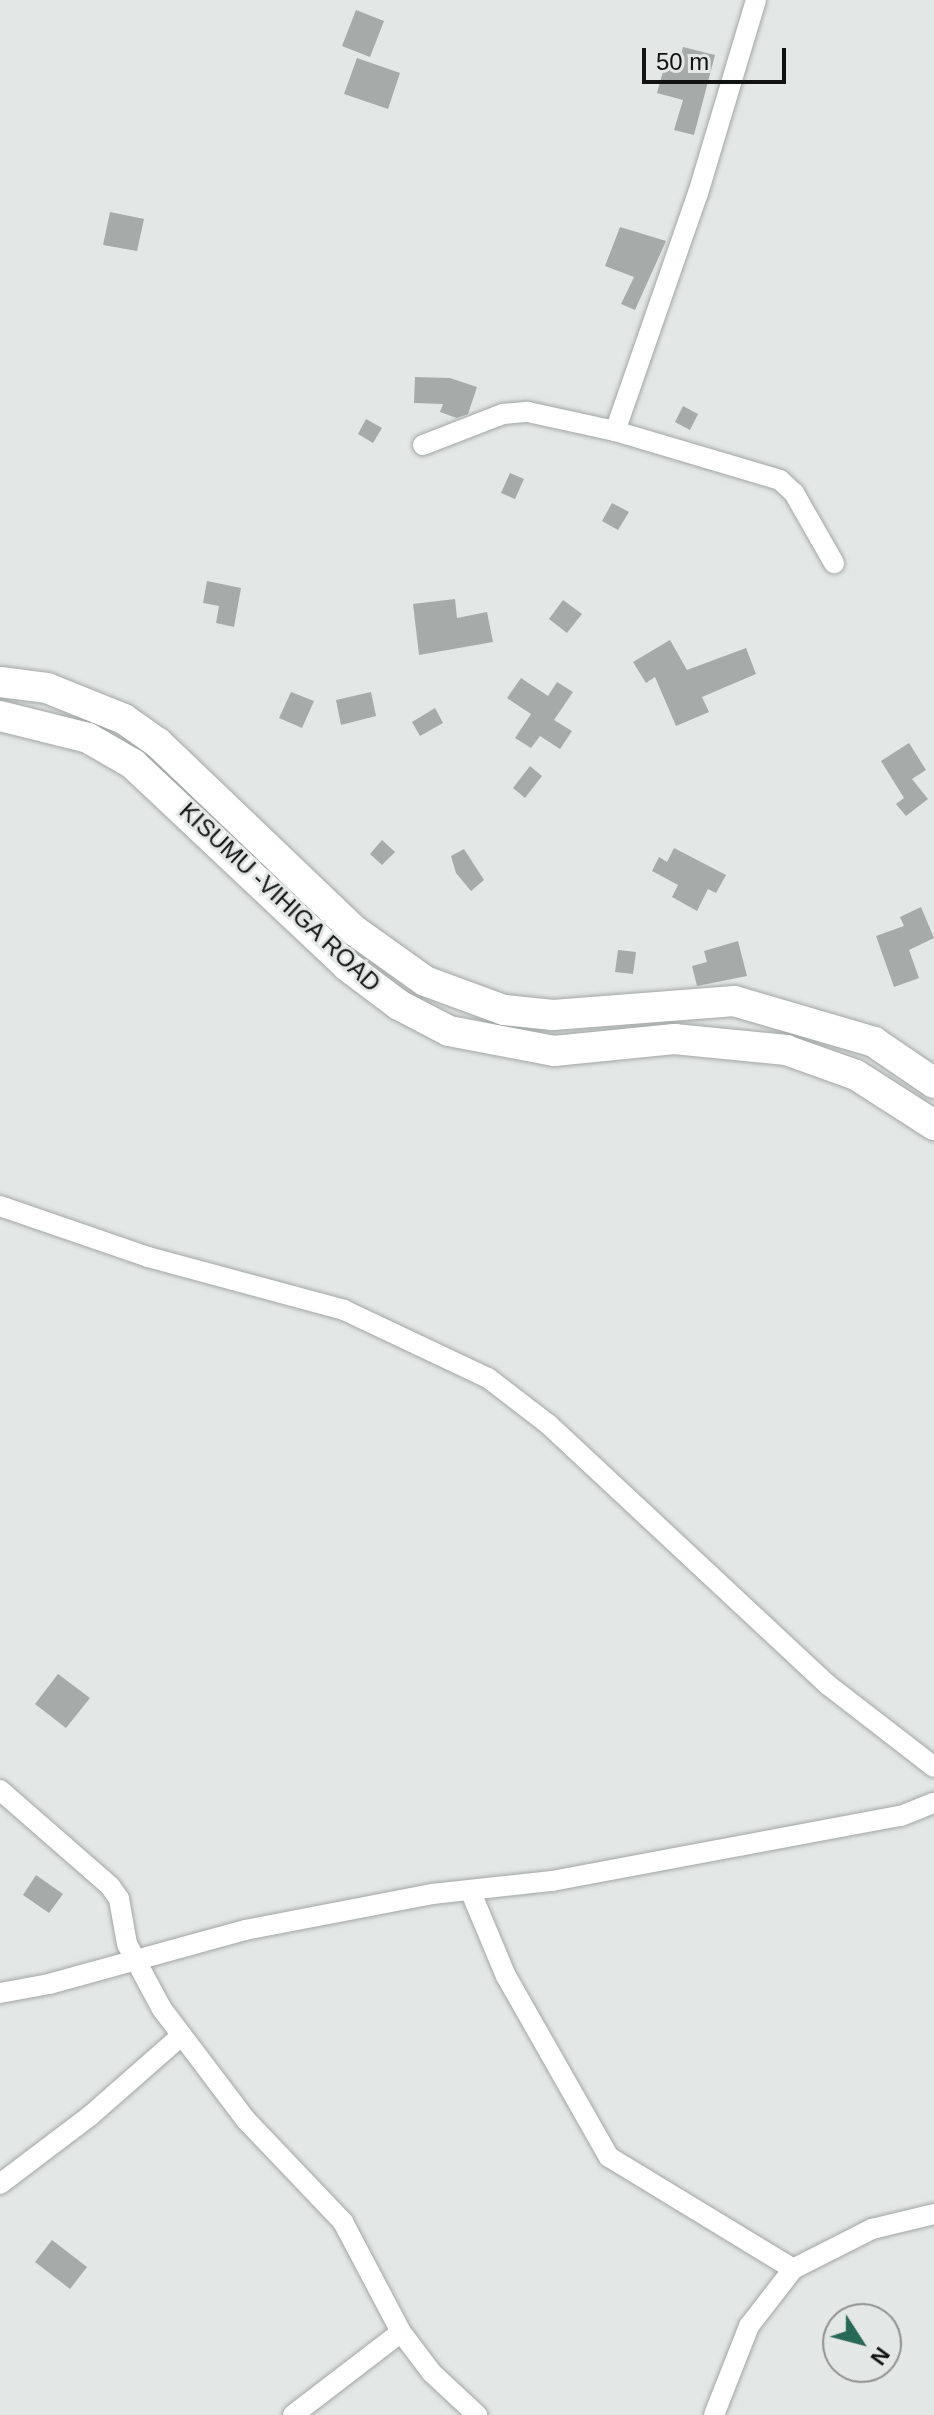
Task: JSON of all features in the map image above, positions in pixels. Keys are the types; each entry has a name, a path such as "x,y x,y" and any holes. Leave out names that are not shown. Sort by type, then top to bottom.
{"highway":[{"name":"KISUMU -VIHIGA ROAD","path":"0,682 47,688 124,719 158,743 355,931 392,961 437,986 504,1010 553,1015 734,1001 874,1042 934,1083"},
{"name":"KISUMU -VIHIGA ROAD","path":"0,716 88,738 133,764 347,966 399,1005 449,1031 554,1051 674,1039 786,1050 856,1075 934,1125"}],"street":[{"path":"615,431 698,193 756,0"},
{"path":"423,445 503,414 528,412 615,431 780,480 794,493 834,563"},
{"path":"0,1206 148,1257 344,1310 488,1378 559,1434 828,1685 934,1767"},
{"path":"0,1790 110,1886 136,1960 181,2036 246,2120 343,2222 401,2332 432,2373 477,2415"},
{"path":"0,1993 245,1930 470,1890 552,1881 864,1823 934,1803"},
{"path":"470,1890 506,1976 609,2157 793,2269"},
{"path":"0,2184 90,2116 181,2036"},
{"path":"714,2415 749,2326 793,2269 872,2229 934,2214"},
{"path":"293,2415 401,2332"}],"building":[{"path":"356,10 384,21 370,57 342,46"},
{"path":"683,47 715,55 694,135 674,130 683,100 657,93 664,68 677,71"},
{"path":"357,58 400,73 388,109 344,94"},
{"path":"110,212 144,219 137,251 103,245"},
{"path":"620,227 666,241 635,310 621,304 634,277 605,266"},
{"path":"415,377 450,378 477,387 468,414 457,418 440,412 443,404 414,403"},
{"path":"683,406 698,414 690,430 675,422"},
{"path":"366,419 382,428 373,443 358,434"},
{"path":"510,473 524,479 515,499 501,493"},
{"path":"612,503 629,512 618,530 602,521"},
{"path":"207,581 241,588 234,627 216,623 219,606 203,603"},
{"path":"455,599 457,618 487,612 493,642 419,655 413,604"},
{"path":"563,600 582,614 567,633 549,619"},
{"path":"670,640 687,670 746,648 756,674 702,697 709,712 676,726 655,677 646,683 633,662"},
{"path":"521,678 548,696 557,682 573,692 554,720 572,731 560,749 540,736 531,748 515,738 531,714 507,698"},
{"path":"291,692 314,701 302,728 279,718"},
{"path":"371,692 376,716 341,725 336,700"},
{"path":"435,708 443,723 420,736 412,722"},
{"path":"909,743 926,770 912,779 928,799 906,816 896,804 904,798 881,761"},
{"path":"530,766 542,776 525,798 513,788"},
{"path":"382,840 395,852 382,865 370,854"},
{"path":"674,848 726,875 716,893 708,889 697,911 672,897 678,885 652,871 659,857 667,862"},
{"path":"464,849 484,880 471,891 456,873 451,856"},
{"path":"921,907 934,938 909,950 919,978 894,987 876,936 904,926 900,917"},
{"path":"738,941 747,976 697,986 692,966 707,962 704,951"},
{"path":"618,950 636,952 633,974 615,972"},
{"path":"58,1674 90,1698 66,1728 35,1704"},
{"path":"36,1875 63,1894 49,1913 23,1895"},
{"path":"52,2240 87,2267 70,2289 35,2262"}]}
